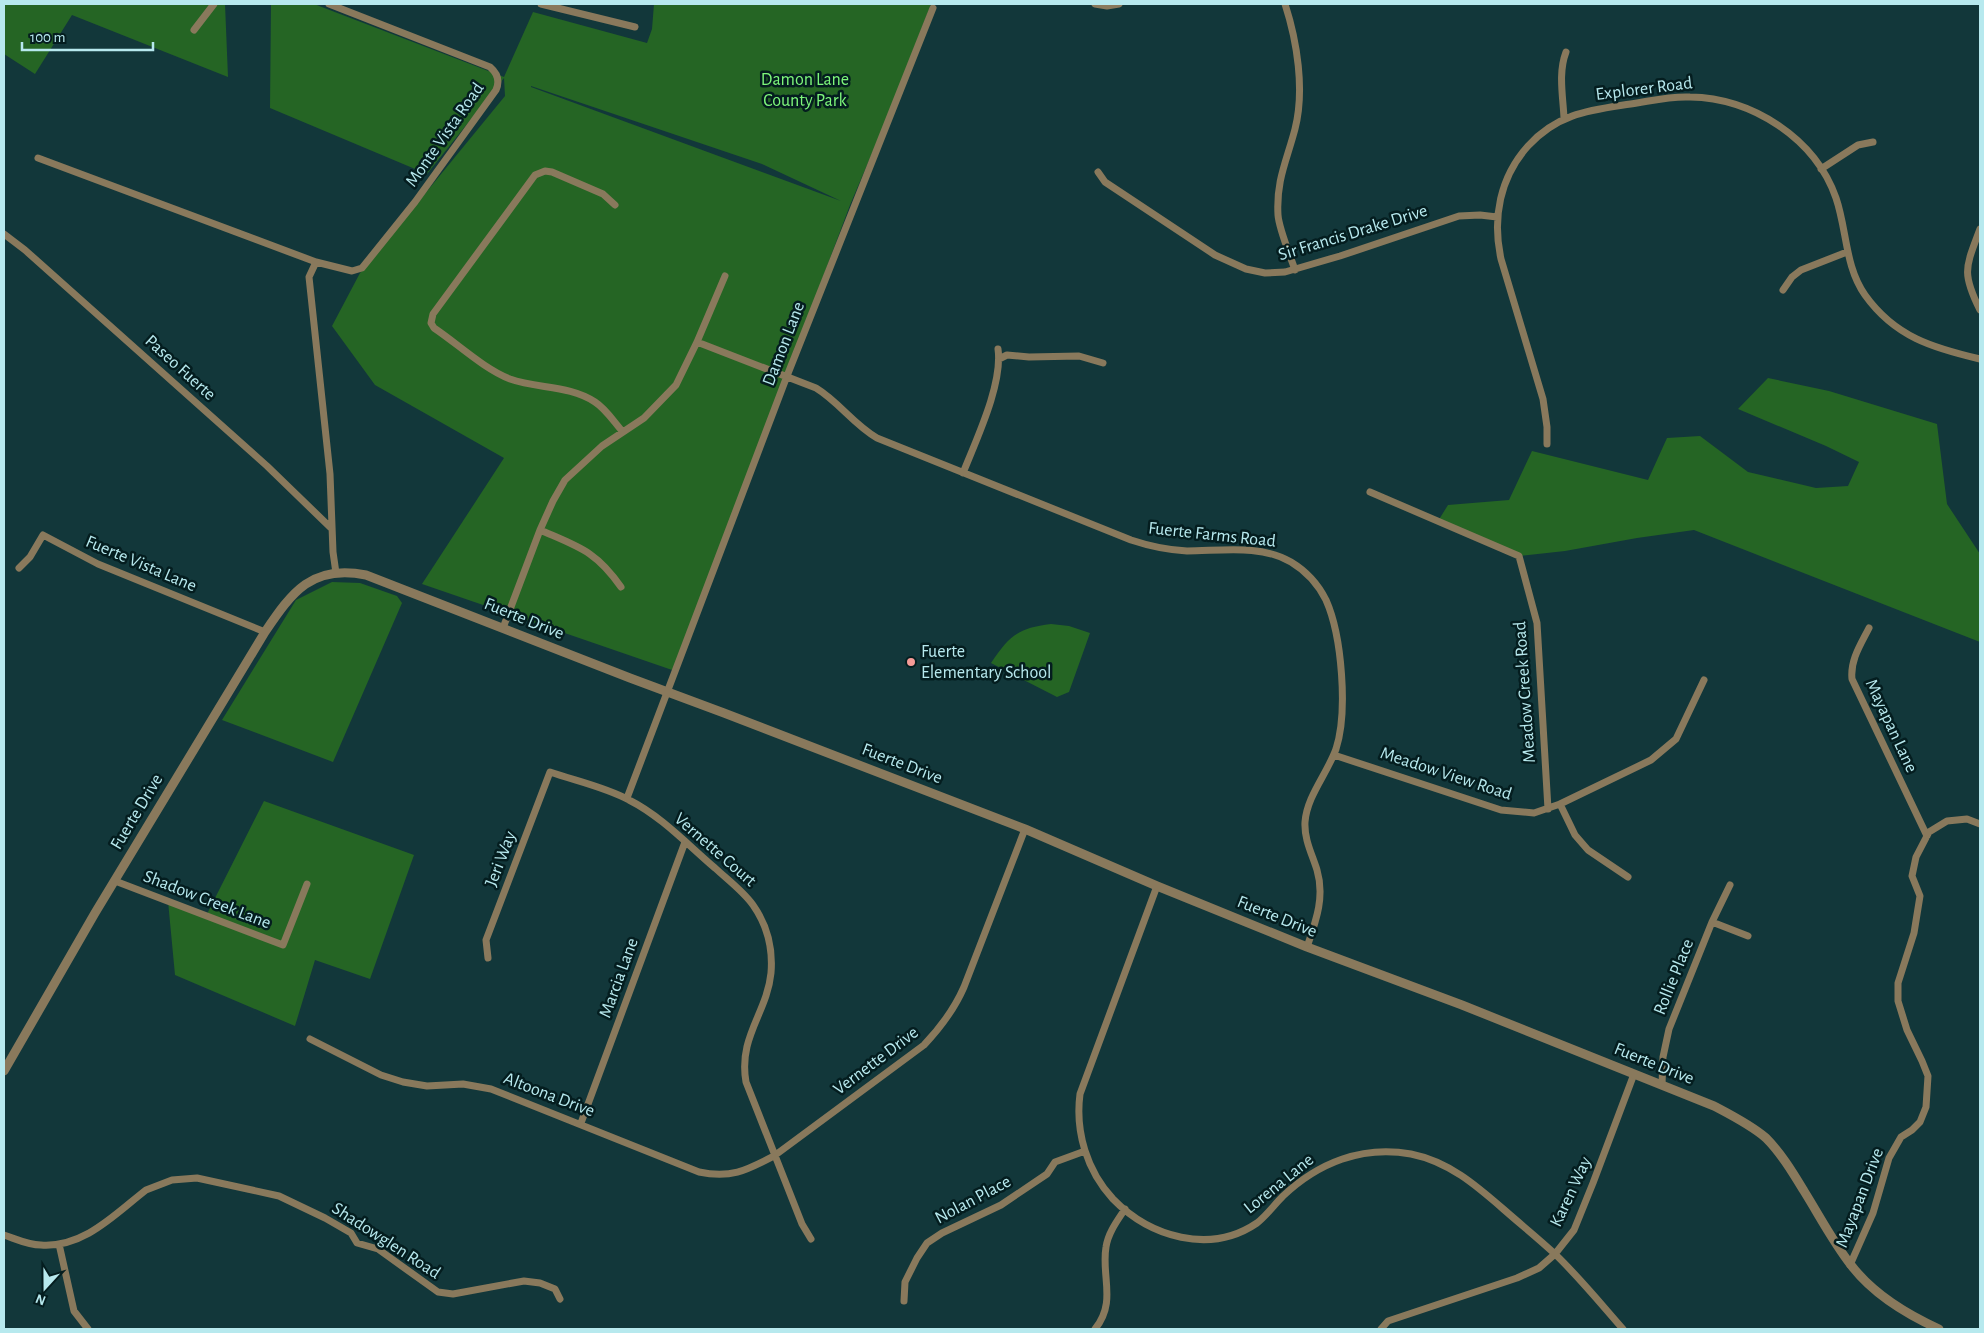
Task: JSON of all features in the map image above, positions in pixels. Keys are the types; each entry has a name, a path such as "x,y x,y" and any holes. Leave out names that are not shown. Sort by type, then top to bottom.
{"street":[{"path":"194,30 214,4"},
{"name":"Monte Vista Road","path":"38,158 316,262 352,271 362,268 416,202 496,90 498,81 496,73 490,67 329,4"},
{"path":"541,4 635,27"},
{"path":"1095,4 1107,6 1119,4"},
{"path":"1285,4 1292,27 1300,97 1296,128 1281,172 1278,217 1295,270"},
{"name":"Damon Lane","path":"666,692 933,8"},
{"path":"1564,118 1561,74 1566,52"},
{"name":"Explorer Road","path":"1547,444 1547,427 1543,399 1501,259 1497,217 1504,187 1514,165 1538,137 1564,118 1583,112 1664,98 1690,97 1717,100 1751,110 1782,128 1803,147 1821,169 1831,187 1836,200 1847,252 1858,283 1873,305 1892,324 1926,344 1980,360"},
{"path":"1821,169 1858,145 1873,142"},
{"path":"615,205 603,194 552,172 545,171 535,175 433,314 431,323 434,328 502,375 524,382 568,391 595,402 608,413 623,432"},
{"name":"Sir Francis Drake Drive","path":"1098,172 1105,182 1222,259 1255,272 1275,273 1295,270 1459,216 1480,215 1497,217"},
{"path":"1980,229 1967,262 1966,275 1980,310"},
{"name":"Paseo Fuerte","path":"4,234 25,250 192,398 267,466 332,529"},
{"path":"1783,290 1792,277 1801,270 1847,252"},
{"path":"316,262 309,277 330,474 336,572"},
{"path":"503,628 540,530 565,480 602,446 644,418 676,385 697,342 725,276"},
{"name":"Fuerte Farms Road","path":"697,342 816,388 824,393 858,425 876,438 1142,544 1185,551 1250,551 1282,557 1297,566 1311,578 1326,601 1337,644 1342,703 1340,731 1334,755 1311,800 1306,816 1307,840 1321,888 1320,907 1308,947"},
{"path":"963,473 990,403 999,359 998,349"},
{"path":"999,359 1007,355 1039,357 1079,356 1103,363"},
{"name":"Meadow Creek Road","path":"1370,492 1519,556 1537,623 1548,809"},
{"path":"540,530 585,549 608,568 621,587"},
{"name":"Fuerte Vista Lane","path":"19,568 30,557 43,535 98,564 266,632"},
{"name":"Fuerte Drive","path":"4,1071 115,882 286,600 300,587 336,572 366,574 666,692 1025,829 1157,886 1308,947 1462,1005 1722,1110 1766,1138 1786,1162 1850,1264 1864,1280 1898,1307 1915,1318 1939,1329"},
{"name":"Mayapan Lane","path":"1869,628 1853,660 1851,668 1852,679 1927,836"},
{"name":"Meadow View Road","path":"1334,755 1501,810 1529,813 1560,804 1651,760 1676,739 1704,680"},
{"path":"626,798 666,692"},
{"name":"Vernette Court","path":"550,772 626,798 644,808 747,897 758,914 766,931 772,963 769,985 748,1038 744,1065 746,1082 802,1224 811,1239"},
{"name":"Jeri Way","path":"488,958 486,940 550,772"},
{"path":"1560,804 1575,835 1588,850 1628,877"},
{"name":"Mayapan Drive","path":"1850,1264 1873,1213 1889,1158 1901,1137 1920,1122 1926,1107 1928,1076 1902,1016 1898,1001 1898,983 1914,933 1920,896 1912,876 1916,857 1929,832 1947,821 1967,819 1980,824"},
{"name":"Vernette Drive","path":"774,1156 924,1045 940,1028 954,1008 964,987 1025,829"},
{"name":"Marcia Lane","path":"581,1123 685,842"},
{"name":"Shadow Creek Lane","path":"115,882 283,945 307,884"},
{"name":"Rollie Place","path":"1662,1085 1669,1029 1712,922 1730,885"},
{"name":"Lorena Lane","path":"1157,886 1082,1085 1079,1114 1085,1151 1101,1183 1124,1209 1148,1226 1173,1236 1199,1240 1219,1238 1238,1233 1256,1223 1309,1175 1330,1163 1362,1154 1401,1153 1428,1159 1456,1171 1474,1184 1555,1254 1623,1329"},
{"path":"1712,922 1748,936"},
{"name":"Altoona Drive","path":"310,1040 392,1079 427,1086 463,1084 490,1088 699,1172 708,1174 738,1173 774,1156"},
{"name":"Karen Way","path":"1381,1329 1388,1322 1517,1278 1538,1268 1555,1254 1574,1230 1594,1183 1634,1074"},
{"name":"Nolan Place","path":"904,1301 905,1282 927,1243 942,1233 1001,1205 1047,1174 1055,1162 1085,1151"},
{"name":"Shadowglen Road","path":"4,1235 42,1246 78,1240 92,1232 146,1190 154,1186 181,1178 204,1178 279,1196 325,1218 351,1233 357,1243 378,1249 438,1292 453,1294 524,1281 540,1283 556,1289 560,1299"},
{"path":"1095,1329 1102,1321 1107,1297 1106,1244 1124,1209"},
{"path":"59,1244 74,1311 88,1329"}],"green space":[{"path":"4,4 225,4 228,77 72,15 35,74 4,54"},
{"name":"Damon Lane County Park","path":"271,4 314,4 504,77 533,12 647,43 652,29 654,4 931,4 884,125 850,205 675,671 422,584 504,458 375,385 332,326 360,273 505,96 504,78 427,174 270,108","holes":["531,86 762,164 841,201"]},
{"path":"1768,378 1829,391 1937,424 1947,504 1980,554 1980,642 1694,530 1565,551 1519,556 1438,521 1448,505 1509,500 1532,451 1648,480 1667,438 1700,436 1748,472 1816,488 1848,486 1859,462 1738,409"},
{"path":"332,582 360,583 397,596 402,603 333,762 222,720 296,600"},
{"path":"1051,624 1069,626 1090,633 1069,692 1057,697 991,663 1003,646 1015,635 1030,628"},
{"path":"264,801 414,855 370,979 315,960 295,1026 175,975 168,901 206,916"}],"place":[{"name":"Fuerte Elementary School","path":"911,662"}]}
